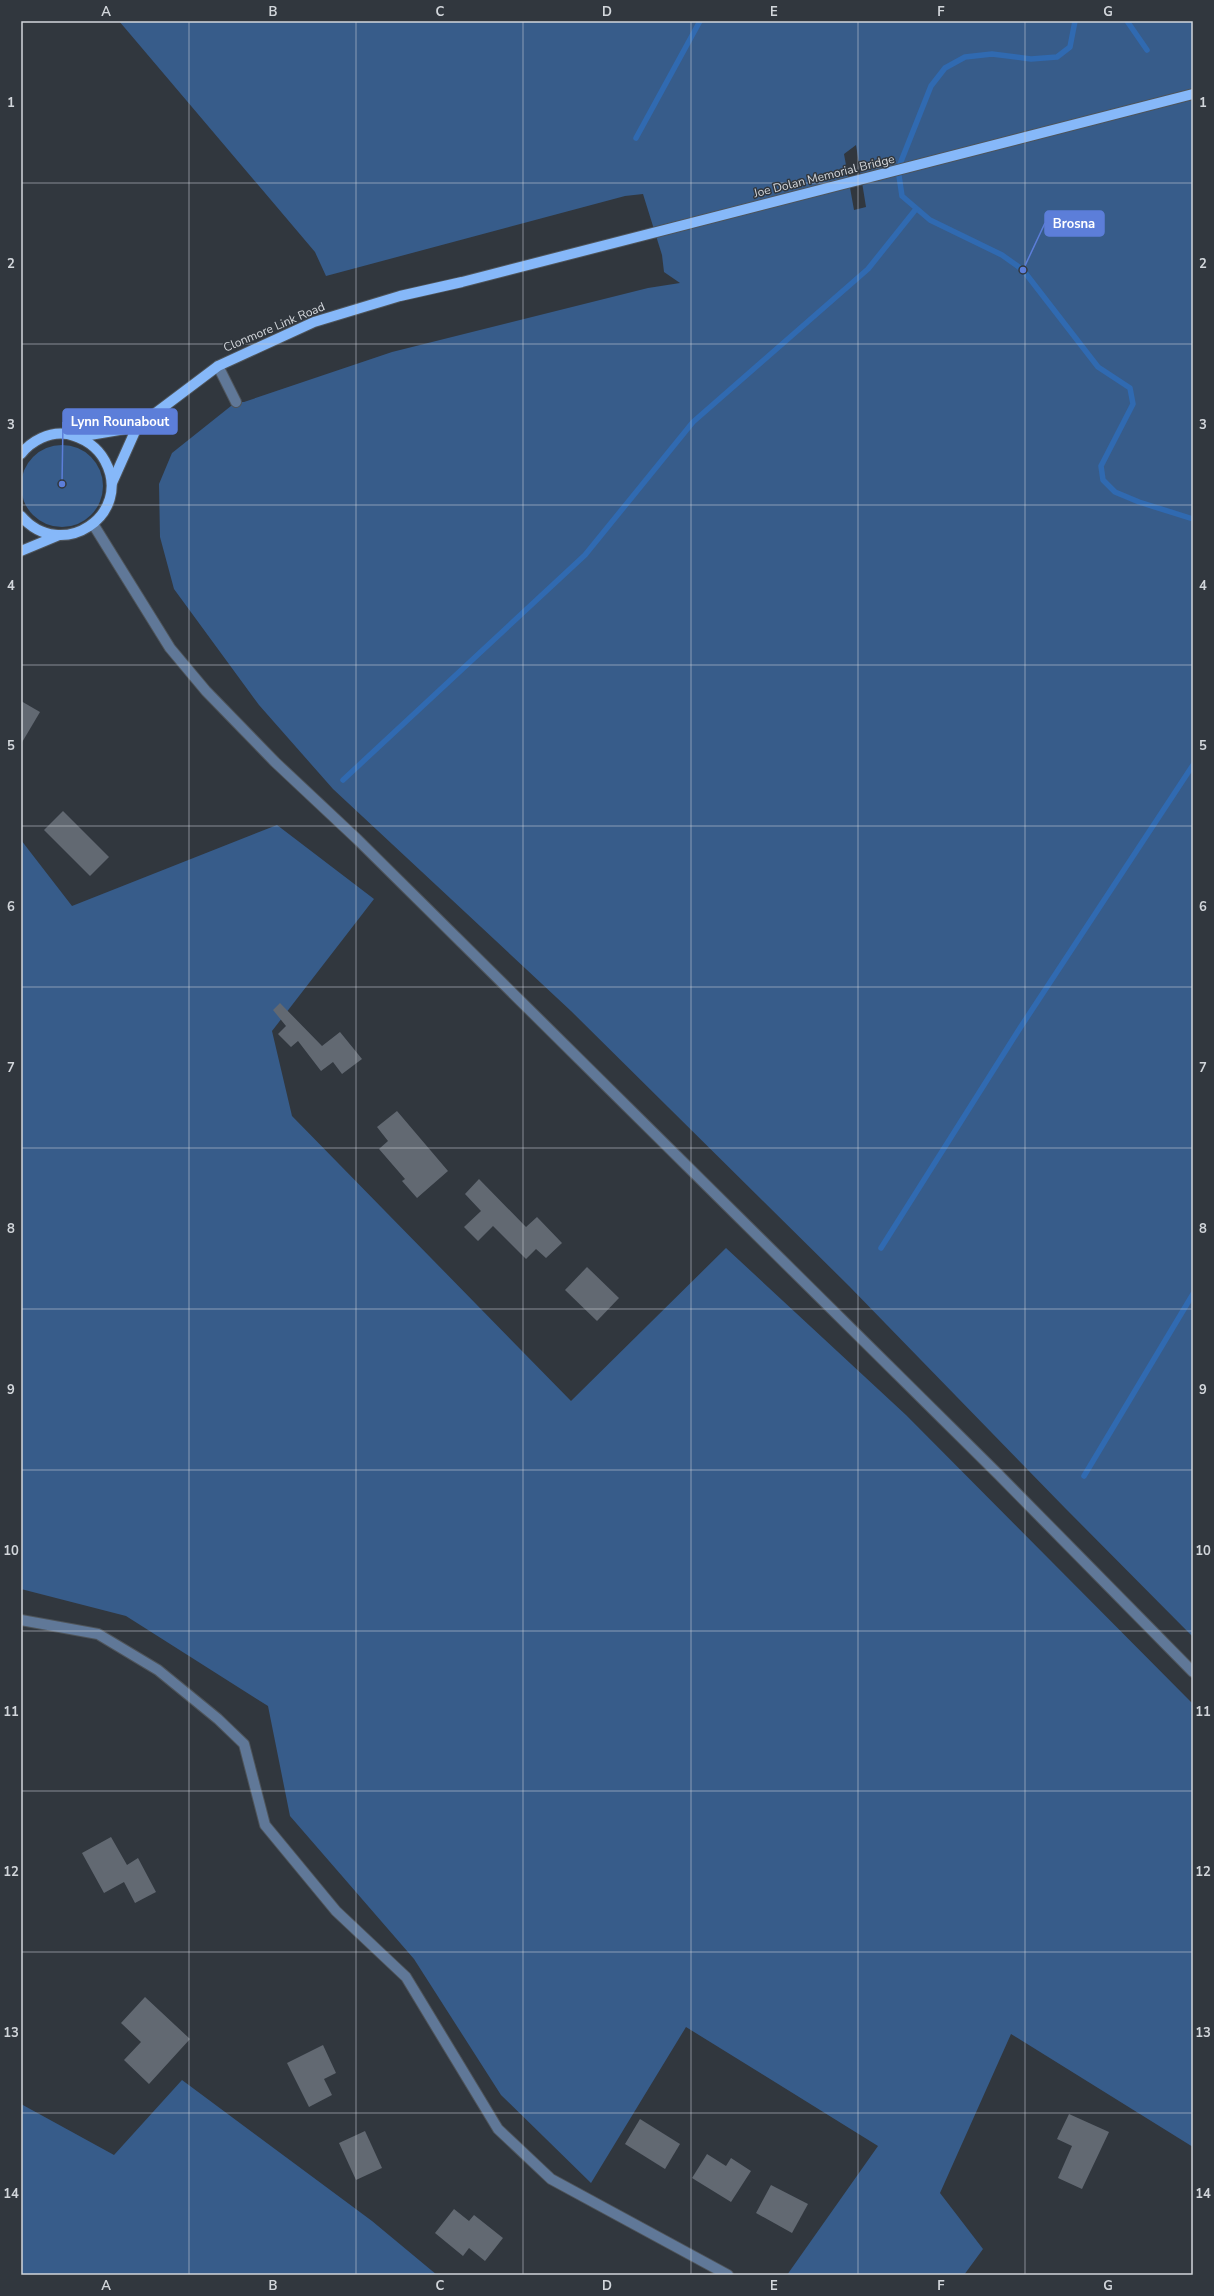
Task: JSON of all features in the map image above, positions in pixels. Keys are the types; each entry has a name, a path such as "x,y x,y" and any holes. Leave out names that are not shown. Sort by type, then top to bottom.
{"main road":[{"name":"Joe Dolan Memorial Bridge","path":"462,282 1193,94"},
{"name":"Clonmore Link Road","path":"78,437 137,427 218,366 314,322 400,296 462,282"},
{"name":"Clonmore Link Road","path":"112,483 137,427"},
{"path":"21,551 57,536 82,531 93,524 103,513 110,498 112,483 109,468 102,454 91,443 78,437 64,434 49,435 36,440 22,450"},
{"path":"21,516 33,527 44,533 57,536"}],"street":[{"path":"218,366 236,402"},
{"path":"93,524 170,648 206,691 275,762 358,839 1000,1475 1193,1672"},
{"path":"21,1620 98,1634 158,1670 218,1719 244,1744 265,1825 336,1911 406,1977 498,2129 551,2179 728,2275"}],"shaded area":[{"path":"119,21 1193,21 1193,1637 849,1286 571,1011 333,789 259,705 174,589 160,537 159,484 172,453 236,402 244,402 392,352 648,288 680,283 664,272 662,255 643,194 625,196 326,276 315,252","holes":["856,145 866,207 854,210 844,154"]},
{"path":"62,445 78,449 91,457 99,470 103,486 99,502 91,515 78,523 62,527 46,523 33,515 25,502 21,486 25,470 33,457 46,449"},
{"path":"277,825 374,899 272,1031 292,1116 571,1401 726,1248 906,1415 1193,1704 1193,2147 1011,2034 940,2193 983,2249 964,2275 787,2275 878,2146 686,2027 591,2183 501,2095 414,1959 290,1816 268,1706 126,1616 21,1589 21,840 72,906"},
{"path":"182,2080 372,2221 437,2275 21,2275 21,2104 114,2155"}],"building":[{"path":"21,701 40,712 21,744"},
{"path":"63,811 109,857 90,876 44,830"},
{"path":"280,1003 322,1046 340,1032 362,1059 342,1074 333,1062 321,1071 298,1041 291,1047 278,1034 286,1026 273,1010"},
{"path":"397,1111 448,1171 417,1198 402,1181 405,1179 379,1149 388,1141 377,1127"},
{"path":"479,1179 526,1227 537,1217 562,1243 546,1258 536,1249 526,1259 493,1226 478,1241 464,1227 481,1211 465,1194"},
{"path":"587,1267 619,1298 597,1321 565,1290"},
{"path":"111,1837 127,1865 138,1858 156,1892 135,1903 124,1882 104,1893 82,1853"},
{"path":"145,1997 190,2039 149,2084 124,2060 141,2042 121,2023"},
{"path":"323,2045 336,2073 324,2079 332,2095 309,2107 287,2063"},
{"path":"1069,2114 1109,2132 1082,2189 1058,2178 1072,2146 1057,2139"},
{"path":"640,2119 680,2144 665,2169 625,2144"},
{"path":"365,2131 382,2168 356,2180 339,2143"},
{"path":"707,2154 726,2166 731,2158 751,2171 731,2202 692,2178"},
{"path":"771,2185 808,2204 792,2233 756,2213"},
{"path":"454,2209 469,2221 474,2215 503,2238 485,2261 469,2248 463,2256 435,2233"}],"waterway":[{"path":"636,138 700,21"},
{"path":"1075,21 1070,47 1057,57 1031,59 992,54 965,57 945,68 931,86 898,169 902,196 930,220 1002,255 1023,270 1098,367 1130,388 1133,404 1101,466 1103,480 1115,492 1139,502 1193,519"},
{"path":"1127,21 1147,50"},
{"path":"343,780 585,555 693,422 868,269 916,209"},
{"path":"881,1248 1020,1028 1193,765"},
{"path":"1084,1476 1193,1294"}],"place":[{"name":"Brosna","path":"1023,270"},
{"name":"Lynn Rounabout","path":"62,484"}]}
